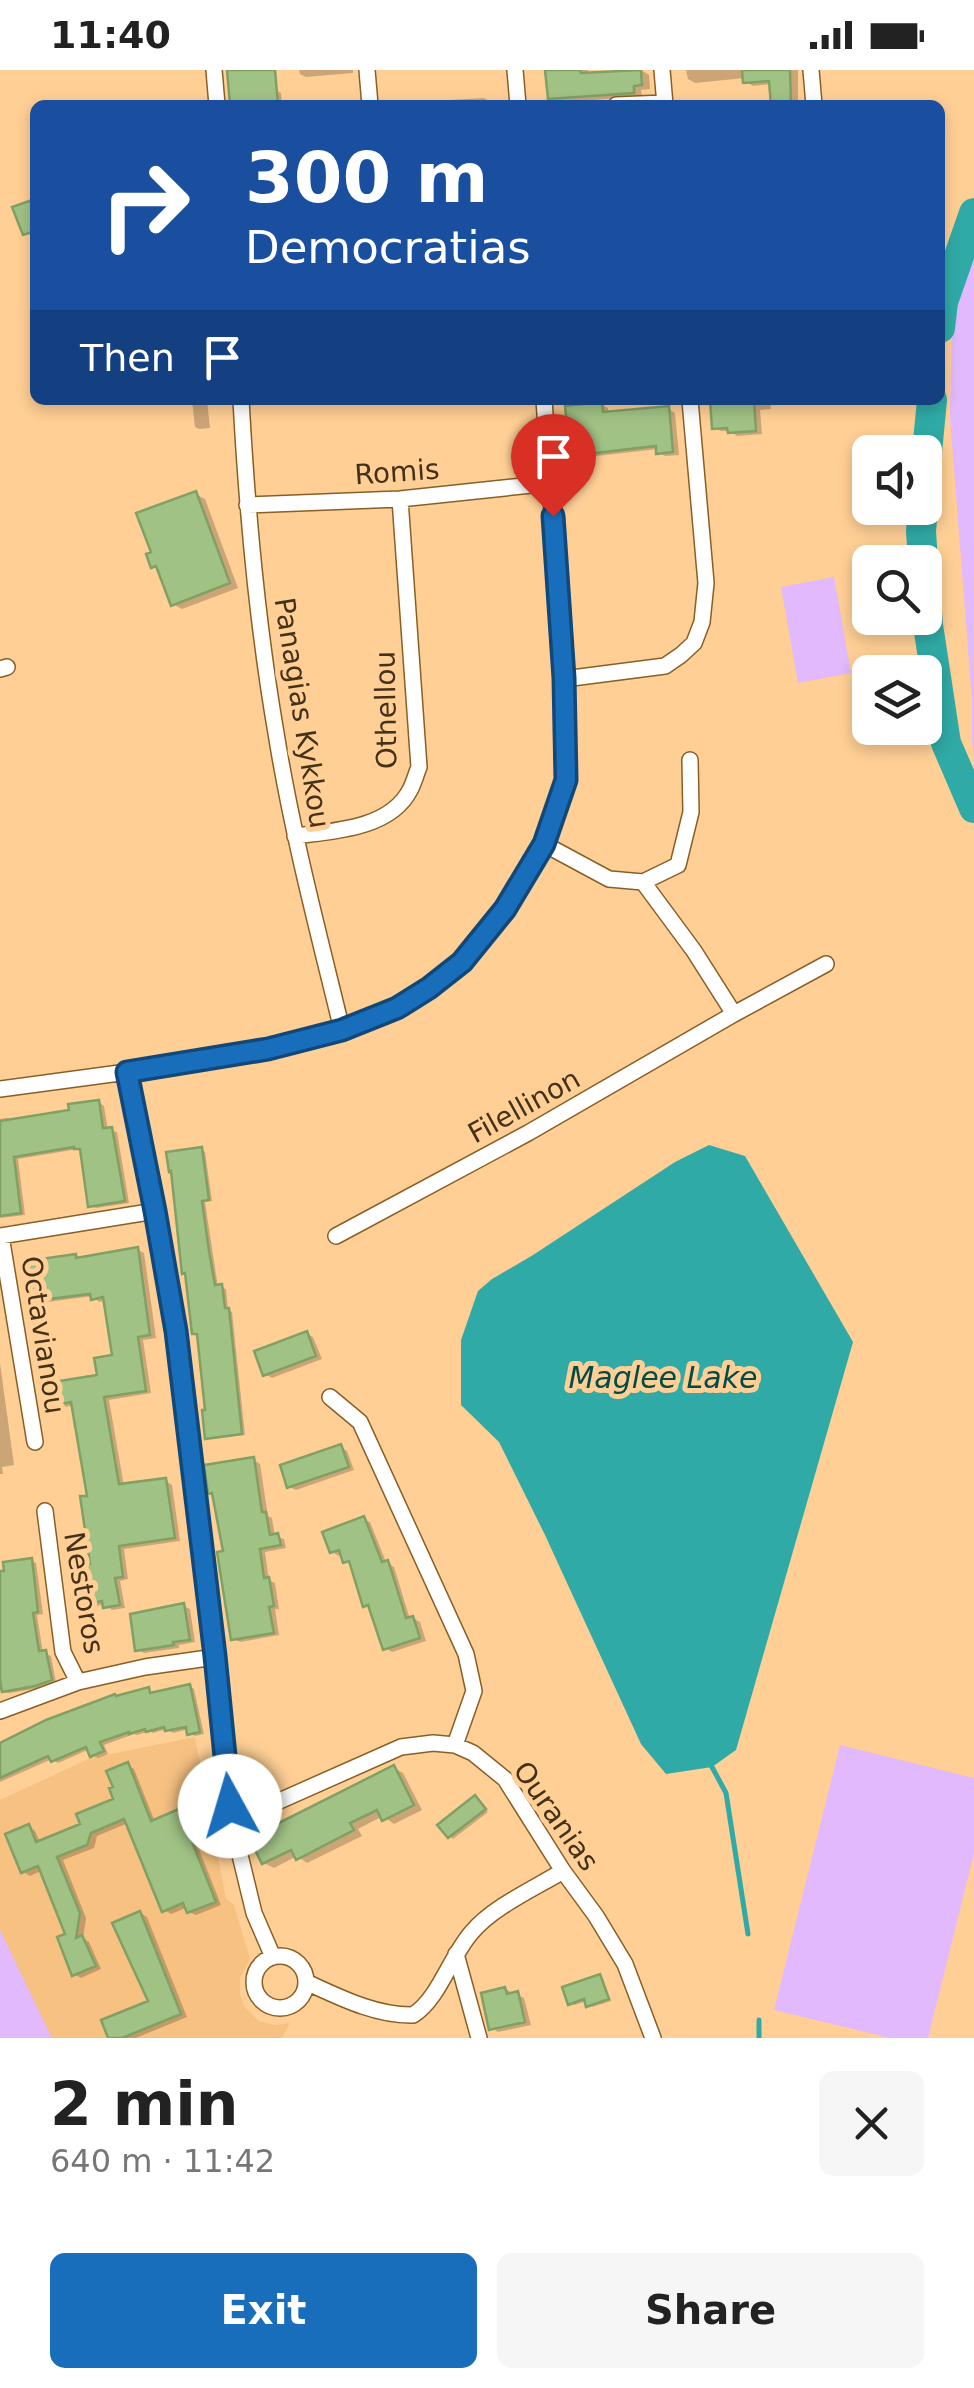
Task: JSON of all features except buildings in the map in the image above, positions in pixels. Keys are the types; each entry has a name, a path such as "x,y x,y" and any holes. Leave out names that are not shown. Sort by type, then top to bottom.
{"street":[{"path":"214,70 217,100"},
{"path":"367,70 370,100"},
{"path":"515,70 518,100"},
{"path":"662,70 664,100"},
{"path":"810,70 813,100"},
{"name":"Panagias Kykkou","path":"241,405 247,506 275,731 295,836 342,1030"},
{"path":"0,1089 268,1049 342,1030 397,1008 429,988 462,962 505,909 544,844 566,780 564,678 544,405"},
{"path":"564,678 665,666 694,643 702,622 706,583 690,405"},
{"name":"Romis","path":"247,506 400,499 551,483"},
{"name":"Othellou","path":"295,836 353,828 388,814 409,794 419,767 400,499"},
{"path":"544,844 609,879 644,882 678,865 691,812 690,760"},
{"path":"644,882 734,1014"},
{"name":"Filellinon","path":"336,1236 528,1133 826,964"},
{"path":"127,1072 176,1331 232,1822 254,1913 273,1956"},
{"path":"1,1236 155,1211"},
{"name":"Octavianou","path":"1,1236 35,1442"},
{"path":"232,1822 401,1747 434,1742 455,1744 474,1691 466,1654 360,1422 330,1398"},
{"name":"Nestoros","path":"45,1511 63,1652 78,1682"},
{"path":"0,1711 78,1682 215,1656"},
{"name":"Ouranias","path":"455,1744 505,1779 625,1964 654,2038"},
{"path":"306,1982 387,2013 413,2015 427,2002 474,1928 563,1871"},
{"path":"456,1954 478,2038"},
{"path":"282,1956 299,1964 306,1982 298,2001 278,2009 260,2000 253,1980 264,1961 282,1956"}],"shaded area":[{"path":"974,219 974,759 950,418 952,308"},
{"path":"834,577 851,673 798,683 781,587"},
{"path":"195,1737 226,1899 234,1905 250,1959 240,1978 240,1995 244,2006 259,2021 290,2023 282,2038 0,2038 0,1800 91,1758"},
{"path":"840,1745 974,1778 974,1853 928,2038 890,2038 774,2010"},
{"path":"0,1930 52,2038 0,2038"}],"water":[{"name":"Maglee Lake","path":"709,1145 745,1156 853,1342 736,1750 712,1767 666,1774 641,1744 499,1442 461,1405 461,1340 478,1291 492,1279 675,1162"}],"waterway":[{"path":"945,296 974,213"},
{"path":"929,435 932,405"},
{"path":"922,525 922,545"},
{"path":"930,635 946,743 974,808"},
{"path":"712,1767 726,1793 748,1934"},
{"path":"759,2020 759,2038"}],"route":[{"path":"230,1806 176,1331 127,1072 268,1049 342,1030 397,1008 462,962 505,909 544,844 566,780 564,678 553,516"}]}
